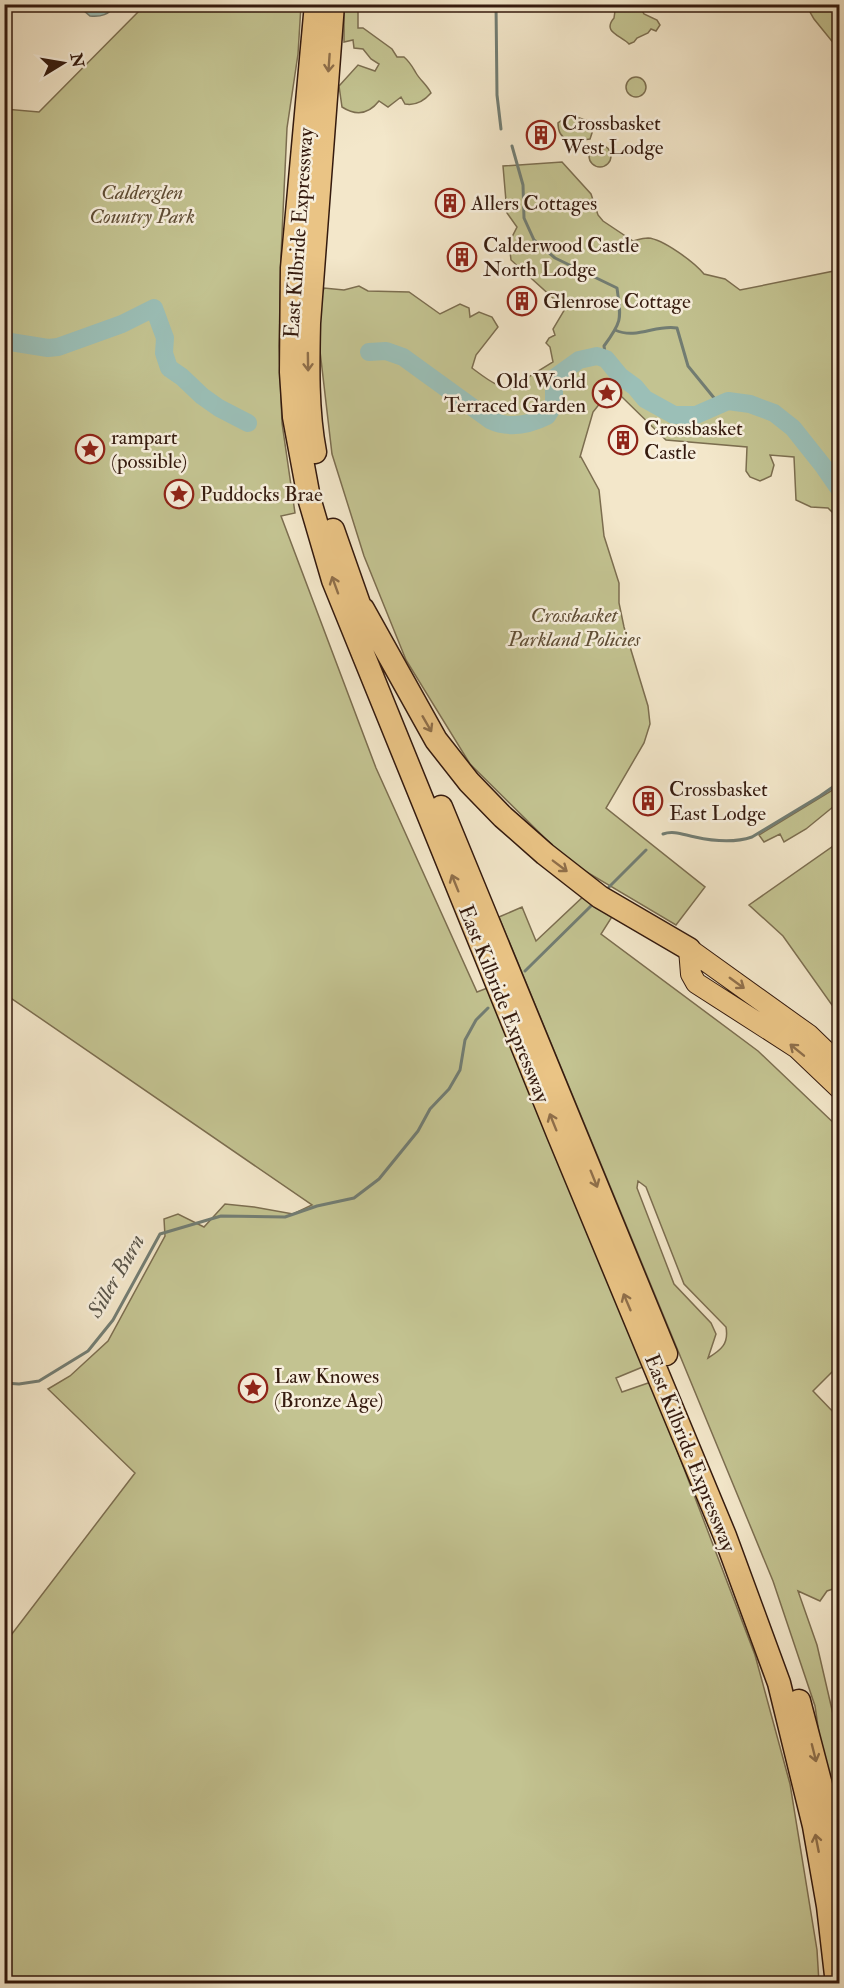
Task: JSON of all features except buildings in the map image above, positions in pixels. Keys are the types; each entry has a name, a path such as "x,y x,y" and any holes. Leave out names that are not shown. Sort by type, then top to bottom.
{"highway":[{"name":"East Kilbride Expressway","path":"316,4 292,268 290,331 294,417 309,498 333,580 544,1101 725,1536 779,1683 814,1826 828,1906 837,1983"},
{"name":"East Kilbride Expressway","path":"333,4 324,140 312,264 308,360 311,432 330,521 379,656 744,1544 801,1707 821,1785 840,1877"},
{"path":"358,600 436,740 469,782 503,817 600,897 689,949"}],"main road":[{"path":"689,949 809,1035 840,1065"},
{"path":"689,949 691,974 696,983 797,1048 840,1089"}],"green space":[{"name":"Calderglen Country Park","path":"145,5 301,5 298,54 287,128 279,346 282,423 295,513 281,516 376,768 477,992 490,987 645,1366 616,1378 622,1392 651,1382 755,1655 790,1784 817,1950 819,1983 158,1984 146,1978 143,1984 5,1983 5,1643 135,1473 48,1389 70,1376 108,1341 165,1236 164,1219 178,1214 204,1227 225,1204 293,1214 312,1205 5,994 5,109 39,112"},
{"path":"344,5 358,5 358,28 363,28 392,49 397,57 404,57 408,61 431,93 426,98 416,104 405,104 401,97 388,107 379,101 371,109 362,113 352,112 342,107 339,86 358,65 375,71 379,64 371,59 363,49 354,48 353,40 344,42"},
{"path":"605,5 620,5 627,11 639,5 644,14 657,20 660,25 656,31 651,29 629,44 611,30 615,11"},
{"path":"806,5 839,5 839,50 814,19"},
{"path":"636,77 643,80 646,87 643,94 636,97 629,94 626,87 629,80"},
{"path":"573,116 589,121 592,133 590,139 568,140 561,135 558,123"},
{"path":"600,145 608,148 611,156 608,164 600,167 592,164 589,156 592,148"},
{"name":"Crossbasket Parkland Policies","path":"562,162 591,194 598,215 603,221 633,241 648,238 662,242 686,258 704,274 725,279 740,290 839,270 839,519 828,508 811,507 796,500 794,457 770,455 774,465 771,476 760,481 750,477 746,471 747,447 666,440 621,396 601,402 593,412 580,457 599,490 604,536 619,583 619,603 624,627 648,706 650,724 644,743 606,808 705,887 676,925 568,861 470,764 406,660 364,556 332,454 320,351 318,308 324,288 344,290 359,286 368,291 409,292 440,314 460,304 469,308 470,317 479,312 492,317 498,327 476,355 472,368 488,380 505,387 519,388 530,376 553,362 550,347 546,343 555,335 553,329 565,309 511,260 509,243 517,227 507,213 503,166"},
{"path":"839,786 839,802 806,829 784,842 780,834 764,842 759,835"},
{"path":"839,842 839,1015 783,936 749,905"},
{"path":"587,893 615,912 601,934 758,1051 839,1128 839,1365 813,1391 839,1418 839,1587 827,1591 820,1601 798,1591 817,1645 839,1740 839,1833 815,1706 773,1581 499,917 522,907 536,941","holes":["638,1181 646,1187 684,1284 726,1327 727,1333 723,1346 708,1358 716,1334 711,1323 674,1284 637,1188"]}],"water":[{"path":"77,5 115,5 101,16 90,16"}],"waterway":[{"path":"496,4 497,95 501,129"},
{"path":"512,146 523,185 524,218 534,240 555,258 617,288 619,319 615,330 604,346 606,359"},
{"path":"4,341 48,348 58,347 122,324 154,308 165,338 164,353 169,368 219,408 248,423"},
{"path":"615,330 623,333 639,333 669,327 677,328 688,366 719,404"},
{"path":"369,352 386,351 403,357 490,420 512,425 526,424 547,416 554,405 554,378 579,360 597,356 606,359 620,376 635,387 645,399 674,415 696,415 728,401 750,404 774,413 793,428 840,490"},
{"name":"Siller Burn","path":"663,834 675,833 724,841 752,837 840,782"},
{"name":"Siller Burn","path":"609,887 646,850"},
{"name":"Siller Burn","path":"525,971 594,903"},
{"name":"Siller Burn","path":"4,1383 19,1384 39,1381 88,1351 113,1320 160,1234 221,1216 285,1217 317,1206 354,1198 379,1179 418,1131 430,1109 449,1089 460,1070 465,1040 476,1020 488,1008"}],"place":[{"name":"Crossbasket West Lodge","path":"541,135"},
{"name":"Allers Cottages","path":"450,203"},
{"name":"Calderwood Castle North Lodge","path":"462,257"},
{"name":"Glenrose Cottage","path":"522,301"},
{"name":"Old World Terraced Garden","path":"607,393"},
{"name":"Crossbasket Castle","path":"623,440"},
{"name":"rampart (possible)","path":"90,449"},
{"name":"Puddocks Brae","path":"179,494"},
{"name":"Crossbasket East Lodge","path":"648,801"},
{"name":"Law Knowes (Bronze Age)","path":"253,1388"}]}
